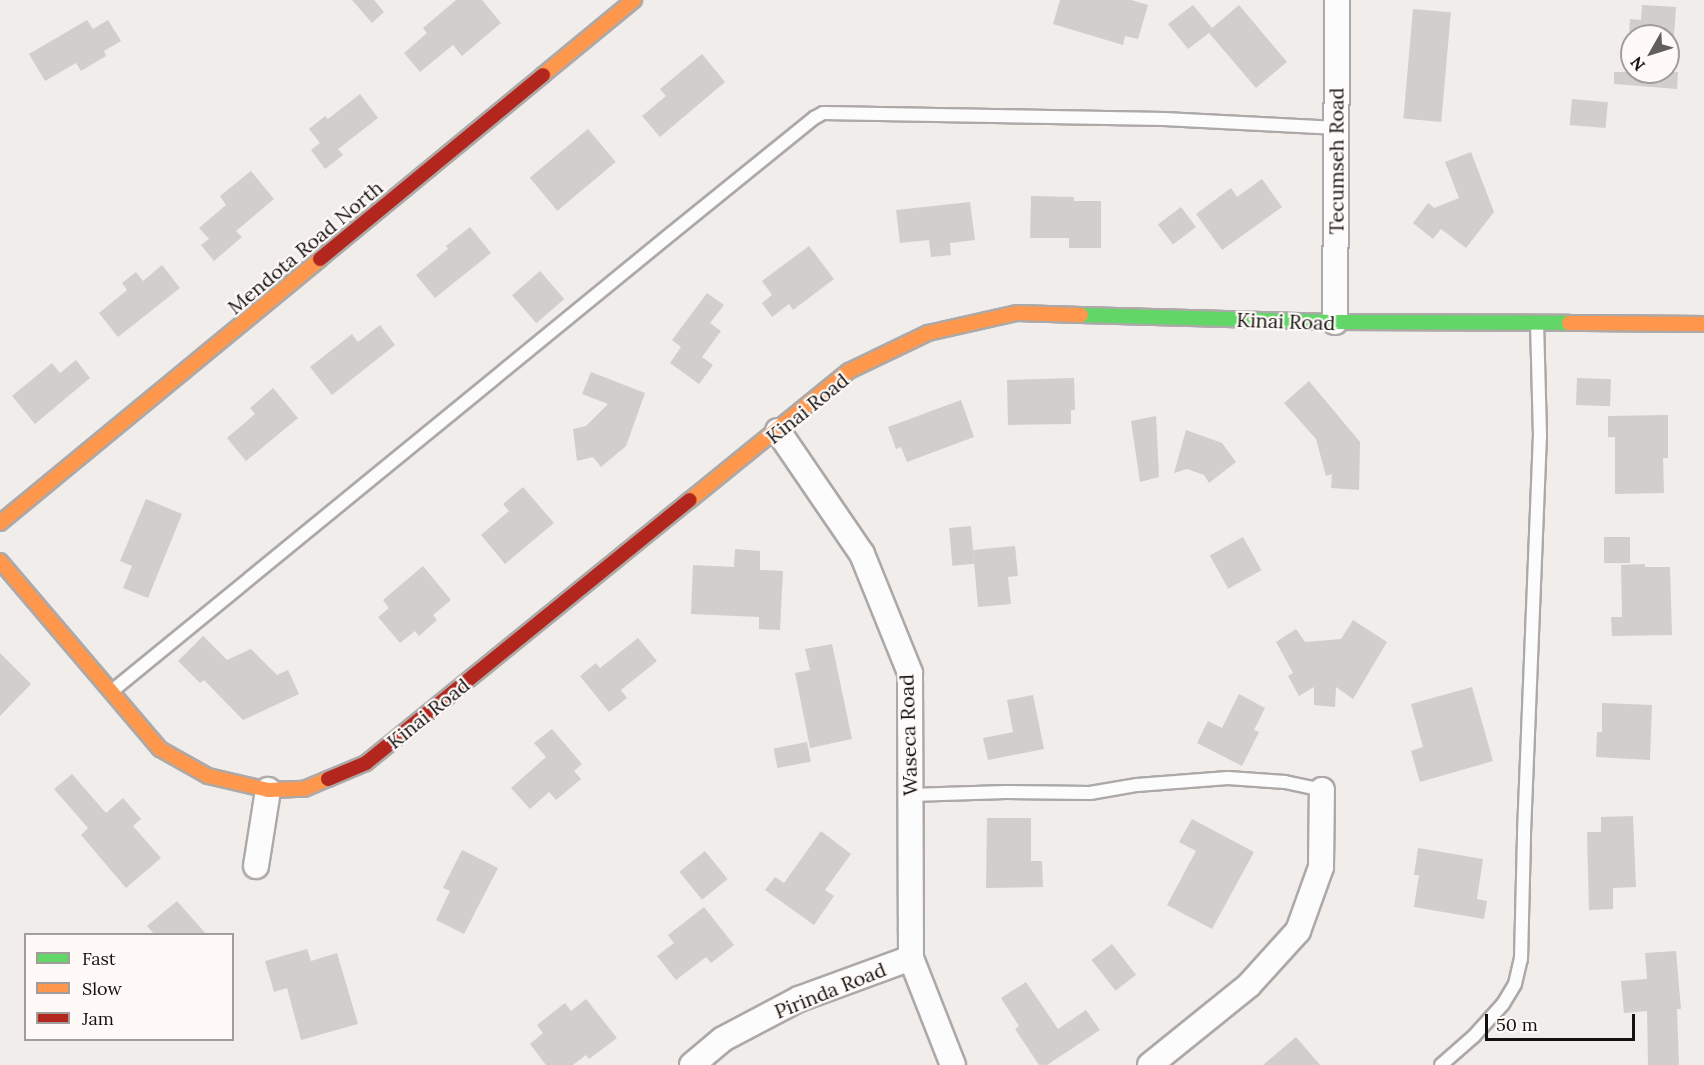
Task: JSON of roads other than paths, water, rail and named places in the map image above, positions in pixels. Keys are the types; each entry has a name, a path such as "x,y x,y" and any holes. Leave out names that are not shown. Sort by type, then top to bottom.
{"street":[{"name":"Mendota Road North","path":"0,523 634,0"},
{"name":"Tecumseh Road","path":"1335,322 1338,0"},
{"name":"Kinai Road","path":"0,561 160,749 208,776 268,790 304,789 366,763 778,431 849,371 928,333 1017,313 1335,322 1537,325 1704,324"},
{"name":"Waseca Road","path":"778,431 862,554 910,673 911,958 953,1065"},
{"path":"256,866 268,790"},
{"path":"1150,1065 1249,985 1298,931 1321,867 1322,790"},
{"name":"Pirinda Road","path":"692,1065 723,1040 799,999 911,958"}],"lane":[{"path":"111,692 716,197 823,113 1164,119 1336,128"},
{"path":"1441,1065 1474,1036 1503,1004 1515,984 1521,959 1540,436 1537,325"},
{"path":"910,795 1006,792 1090,793 1137,784 1228,778 1285,783 1322,790"}]}
